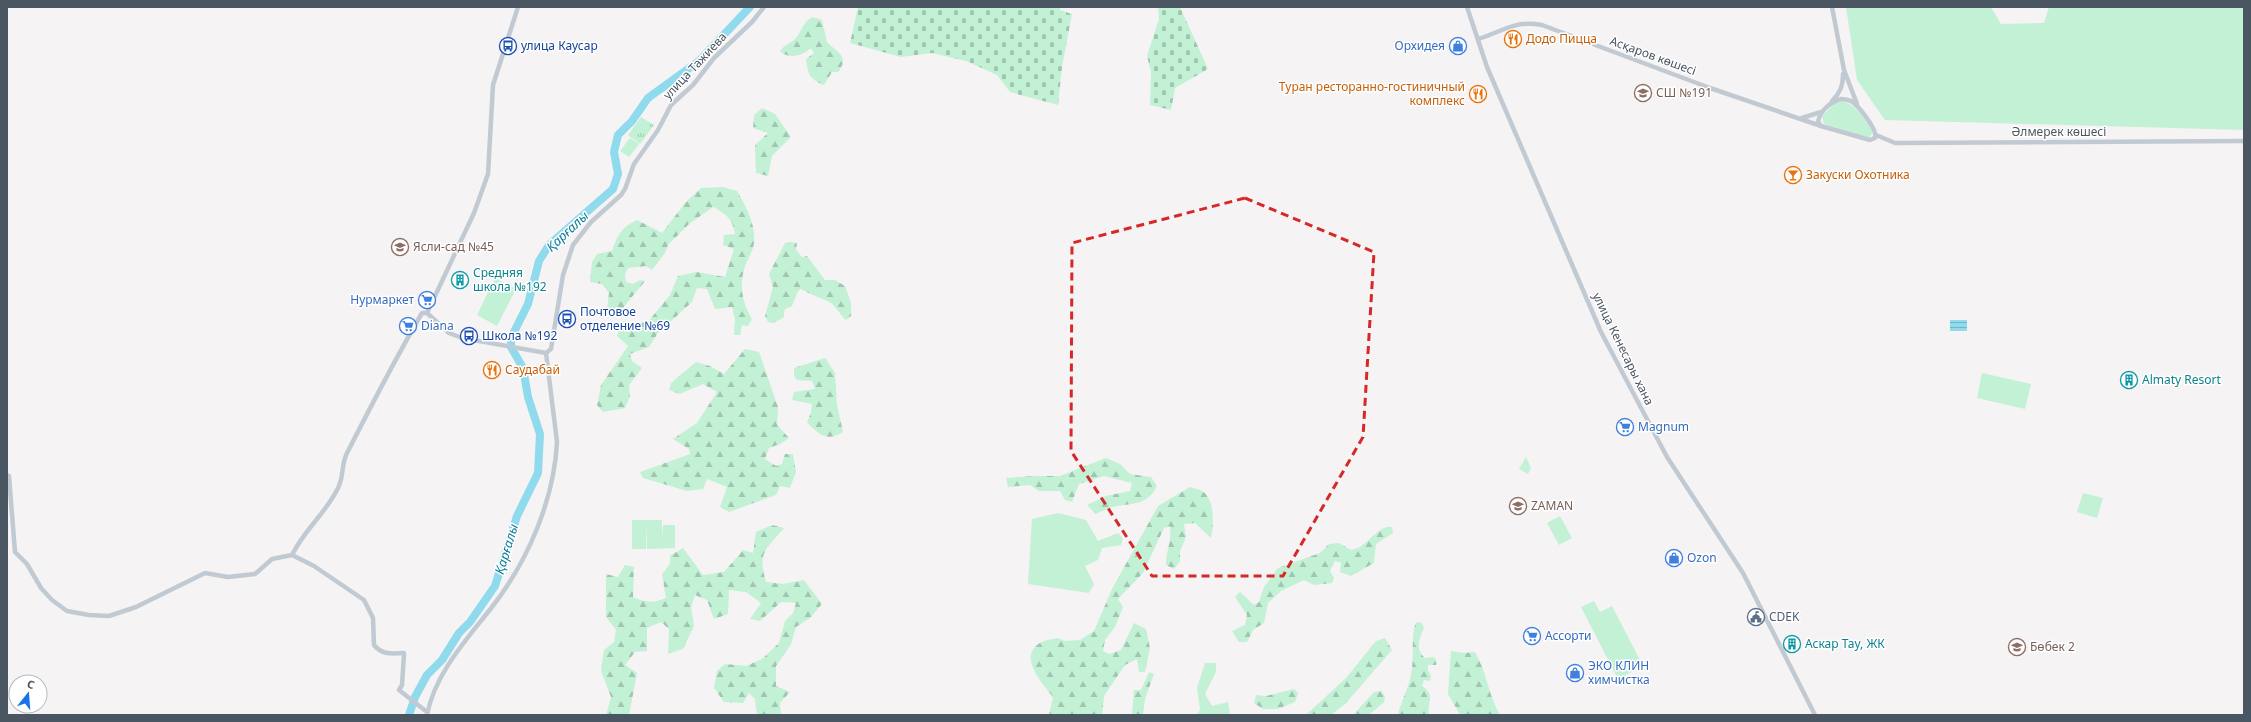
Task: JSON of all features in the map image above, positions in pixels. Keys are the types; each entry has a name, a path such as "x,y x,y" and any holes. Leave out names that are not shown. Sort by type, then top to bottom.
{"street":[{"path":"292,555 300,540 326,508 339,486 346,454 408,337 422,313 426,313 474,212 488,174 493,85 518,7"},
{"name":"улица Тажиева","path":"546,353 551,348 563,275 573,245 591,222 621,195 625,189 634,164 658,130 671,105 693,85 714,58 752,22 764,7"},
{"path":"1467,7 1478,39"},
{"path":"1832,7 1844,70 1858,107 1876,135"},
{"name":"Асқаров көшесі","path":"1478,39 1517,24 1528,22 1542,24 1710,88 1821,126 1870,140 1875,138 1876,135"},
{"name":"улица Кенесары хана","path":"1478,39 1488,67 1601,332 1667,457 1743,573 1815,715"},
{"path":"1821,126 1818,122 1819,116 1839,94 1843,84 1844,70"},
{"path":"1798,118 1817,114 1833,101 1841,98 1851,101 1858,107"},
{"name":"Әлмерек көшесі","path":"1876,135 1895,142 2244,141"},
{"path":"7,475 15,552 27,564 36,581 60,607 72,612 89,615 113,614 136,607 205,573 228,577 255,574 272,559 292,555 314,566 364,600 373,618 374,645 376,648 388,654 404,654 402,686 399,690 412,699 427,714 440,680 456,652 506,588 529,549 548,492 557,442 546,353 505,344 462,338 449,333 426,313"}],"highlighted area":[{"path":"1245,198 1374,252 1363,437 1283,576 1152,576 1071,451 1072,243"}],"green space":[{"path":"858,7 1060,7 1060,10 1072,14 1062,67 1058,105 1010,92 997,75 966,61 932,53 901,57 850,43"},
{"path":"1158,7 1180,7 1208,69 1175,88 1171,110 1150,105 1151,72 1147,56 1159,19"},
{"path":"1846,7 1991,7 2001,24 2044,23 2049,7 2244,7 2244,130 1885,120 1857,80"},
{"path":"812,17 822,20 827,42 843,58 842,67 838,72 832,72 824,85 816,81 810,75 807,68 806,59 814,53 811,48 796,56 780,52 784,46 794,40 806,22"},
{"path":"1842,101 1856,109 1863,117 1873,131 1870,137 1866,138 1824,124 1822,116 1834,104"},
{"path":"762,108 775,114 791,137 772,156 768,176 756,173 755,145 768,133 753,128 754,115"},
{"path":"641,117 654,125 640,144 628,135"},
{"path":"630,138 639,144 629,157 620,151"},
{"path":"723,187 737,191 752,222 754,243 752,252 743,273 742,294 752,319 748,326 742,325 740,335 734,335 735,319 732,307 715,309 707,289 697,288 692,302 658,333 649,347 630,354 632,361 642,368 629,385 630,396 625,408 603,412 597,405 601,385 628,346 617,336 622,321 647,323 670,295 678,276 697,272 725,277 734,249 723,245 724,235 735,234 734,229 728,217 713,207 689,224 668,245 665,253 652,270 646,266 628,268 625,274 626,282 633,284 640,280 645,281 618,314 607,309 609,293 602,284 590,282 592,262 597,254 612,251 621,232 637,220 662,233 685,203 701,188"},
{"path":"785,243 797,243 796,250 802,257 807,256 825,280 835,280 845,286 851,303 851,316 846,320 831,303 801,289 798,291 792,306 785,309 783,318 773,323 768,322 765,316 773,287 769,274"},
{"path":"495,278 516,289 497,326 477,315"},
{"path":"745,349 759,352 778,407 777,425 789,438 780,444 769,448 765,459 776,466 782,464 785,454 793,454 796,472 790,488 780,486 776,495 729,512 720,507 727,487 707,479 703,489 687,491 643,478 640,472 690,454 689,449 673,439 697,423 717,392 703,384 680,394 669,390 671,383 696,362 710,366 724,374"},
{"path":"825,358 835,373 837,405 843,432 828,437 819,434 807,422 811,413 812,404 792,400 794,392 815,389 812,381 797,380 794,376 794,368"},
{"path":"1982,373 2031,384 2025,409 1977,398"},
{"path":"1526,457 1531,468 1528,474 1519,469"},
{"path":"1106,458 1120,464 1130,474 1151,477 1157,486 1145,500 1112,507 1096,514 1087,505 1106,496 1130,491 1132,483 1104,476 1079,484 1072,502 1065,500 1060,491 1039,491 1030,485 1008,487 1006,478 1060,476"},
{"path":"1190,487 1202,491 1209,500 1213,520 1211,538 1195,523 1184,524 1186,537 1180,551 1180,561 1174,569 1166,565 1170,526 1164,528 1143,573 1118,599 1123,607 1115,627 1105,640 1103,651 1109,654 1121,650 1134,623 1146,629 1150,648 1145,672 1139,672 1137,659 1125,665 1104,696 1102,715 1049,715 1053,697 1038,678 1031,663 1031,656 1034,649 1040,643 1047,640 1058,638 1065,641 1080,640 1094,631 1112,589 1158,506"},
{"path":"2083,493 2103,498 2097,518 2077,512"},
{"path":"1058,513 1086,520 1098,541 1118,533 1123,538 1121,545 1102,548 1098,560 1085,566 1094,584 1089,593 1028,584 1032,519"},
{"path":"1560,516 1572,538 1559,545 1547,523"},
{"path":"632,520 662,520 662,540 663,525 675,525 675,548 647,549 647,523 646,549 632,549"},
{"path":"772,525 784,528 768,547 763,558 763,572 766,582 783,584 804,580 822,604 810,618 796,627 791,644 776,666 776,686 790,692 780,703 781,715 757,715 755,699 749,693 743,703 724,702 714,688 717,671 725,664 746,666 762,659 779,643 785,621 793,613 796,603 781,602 760,621 750,619 761,603 746,592 729,590 728,614 714,619 707,600 695,595 691,607 694,626 683,649 668,654 669,629 661,622 647,628 647,651 635,652 625,665 637,673 629,715 606,715 611,697 601,671 604,650 614,642 616,630 606,617 606,574 618,577 625,565 634,567 633,597 650,602 661,600 666,598 662,574 670,564 670,556 683,548 703,575 724,572 743,550 753,553 756,532"},
{"path":"1392,527 1393,533 1376,544 1374,563 1351,576 1340,572 1341,563 1335,561 1330,571 1334,578 1332,583 1314,585 1304,580 1281,591 1268,603 1264,623 1253,630 1247,642 1239,642 1232,631 1245,625 1247,615 1235,597 1240,592 1254,605 1259,602 1264,587 1278,568 1320,553 1329,544 1339,543 1351,550 1356,549 1382,529"},
{"path":"1594,601 1600,612 1612,606 1643,666 1618,679 1581,607"},
{"path":"1416,622 1422,623 1424,628 1419,640 1419,647 1422,655 1425,658 1434,657 1437,662 1436,665 1428,665 1428,670 1431,676 1430,681 1424,680 1422,686 1429,692 1430,696 1429,715 1398,715 1411,674 1413,661 1413,634"},
{"path":"1385,638 1392,650 1346,703 1331,715 1306,715 1346,678 1376,641"},
{"path":"1451,651 1464,653 1475,652 1500,715 1460,715 1448,694"},
{"path":"1205,663 1216,663 1216,672 1205,694 1212,706 1228,702 1230,715 1197,715 1200,709 1197,688"},
{"path":"1149,672 1154,674 1145,699 1143,715 1132,715 1134,690 1141,690"},
{"path":"1294,689 1298,693 1295,702 1278,709 1263,709 1254,703 1256,695 1266,696"},
{"path":"1381,691 1385,696 1384,702 1369,715 1353,715 1374,692"}],"water":[{"path":"1950,320 1967,320 1967,331 1950,331"}],"waterway":[{"name":"Қарғалы","path":"409,715 415,697 427,675 442,660 459,633 470,622 495,586 517,516 538,473 540,434 528,397 523,368 511,347 511,338 528,304 539,261 549,245 613,189 618,174 614,152 618,135 632,121 648,98 699,61 750,7"}],"place":[{"name":"Додо Пицца","path":"1513,39"},
{"name":"улица Каусар","path":"508,46"},
{"name":"Орхидея","path":"1458,46"},
{"name":"СШ №191","path":"1643,93"},
{"name":"Туран ресторанно-гостиничный комплекс","path":"1478,94"},
{"name":"Закуски Охотника","path":"1793,175"},
{"name":"Ясли-сад №45","path":"400,247"},
{"name":"Средняя школа №192","path":"460,280"},
{"name":"Нурмаркет","path":"427,300"},
{"name":"Почтовое отделение №69","path":"567,319"},
{"name":"Diana","path":"408,326"},
{"name":"Школа №192","path":"469,336"},
{"name":"Саудабай","path":"492,370"},
{"name":"Almaty Resort","path":"2129,380"},
{"name":"Magnum","path":"1625,427"},
{"name":"ZAMAN","path":"1518,506"},
{"name":"Ozon","path":"1674,558"},
{"name":"CDEK","path":"1756,617"},
{"name":"Ассорти","path":"1532,636"},
{"name":"Аскар Тау, ЖК","path":"1792,644"},
{"name":"Бөбек 2","path":"2017,647"},
{"name":"ЭКО КЛИН химчистка","path":"1575,673"}]}
